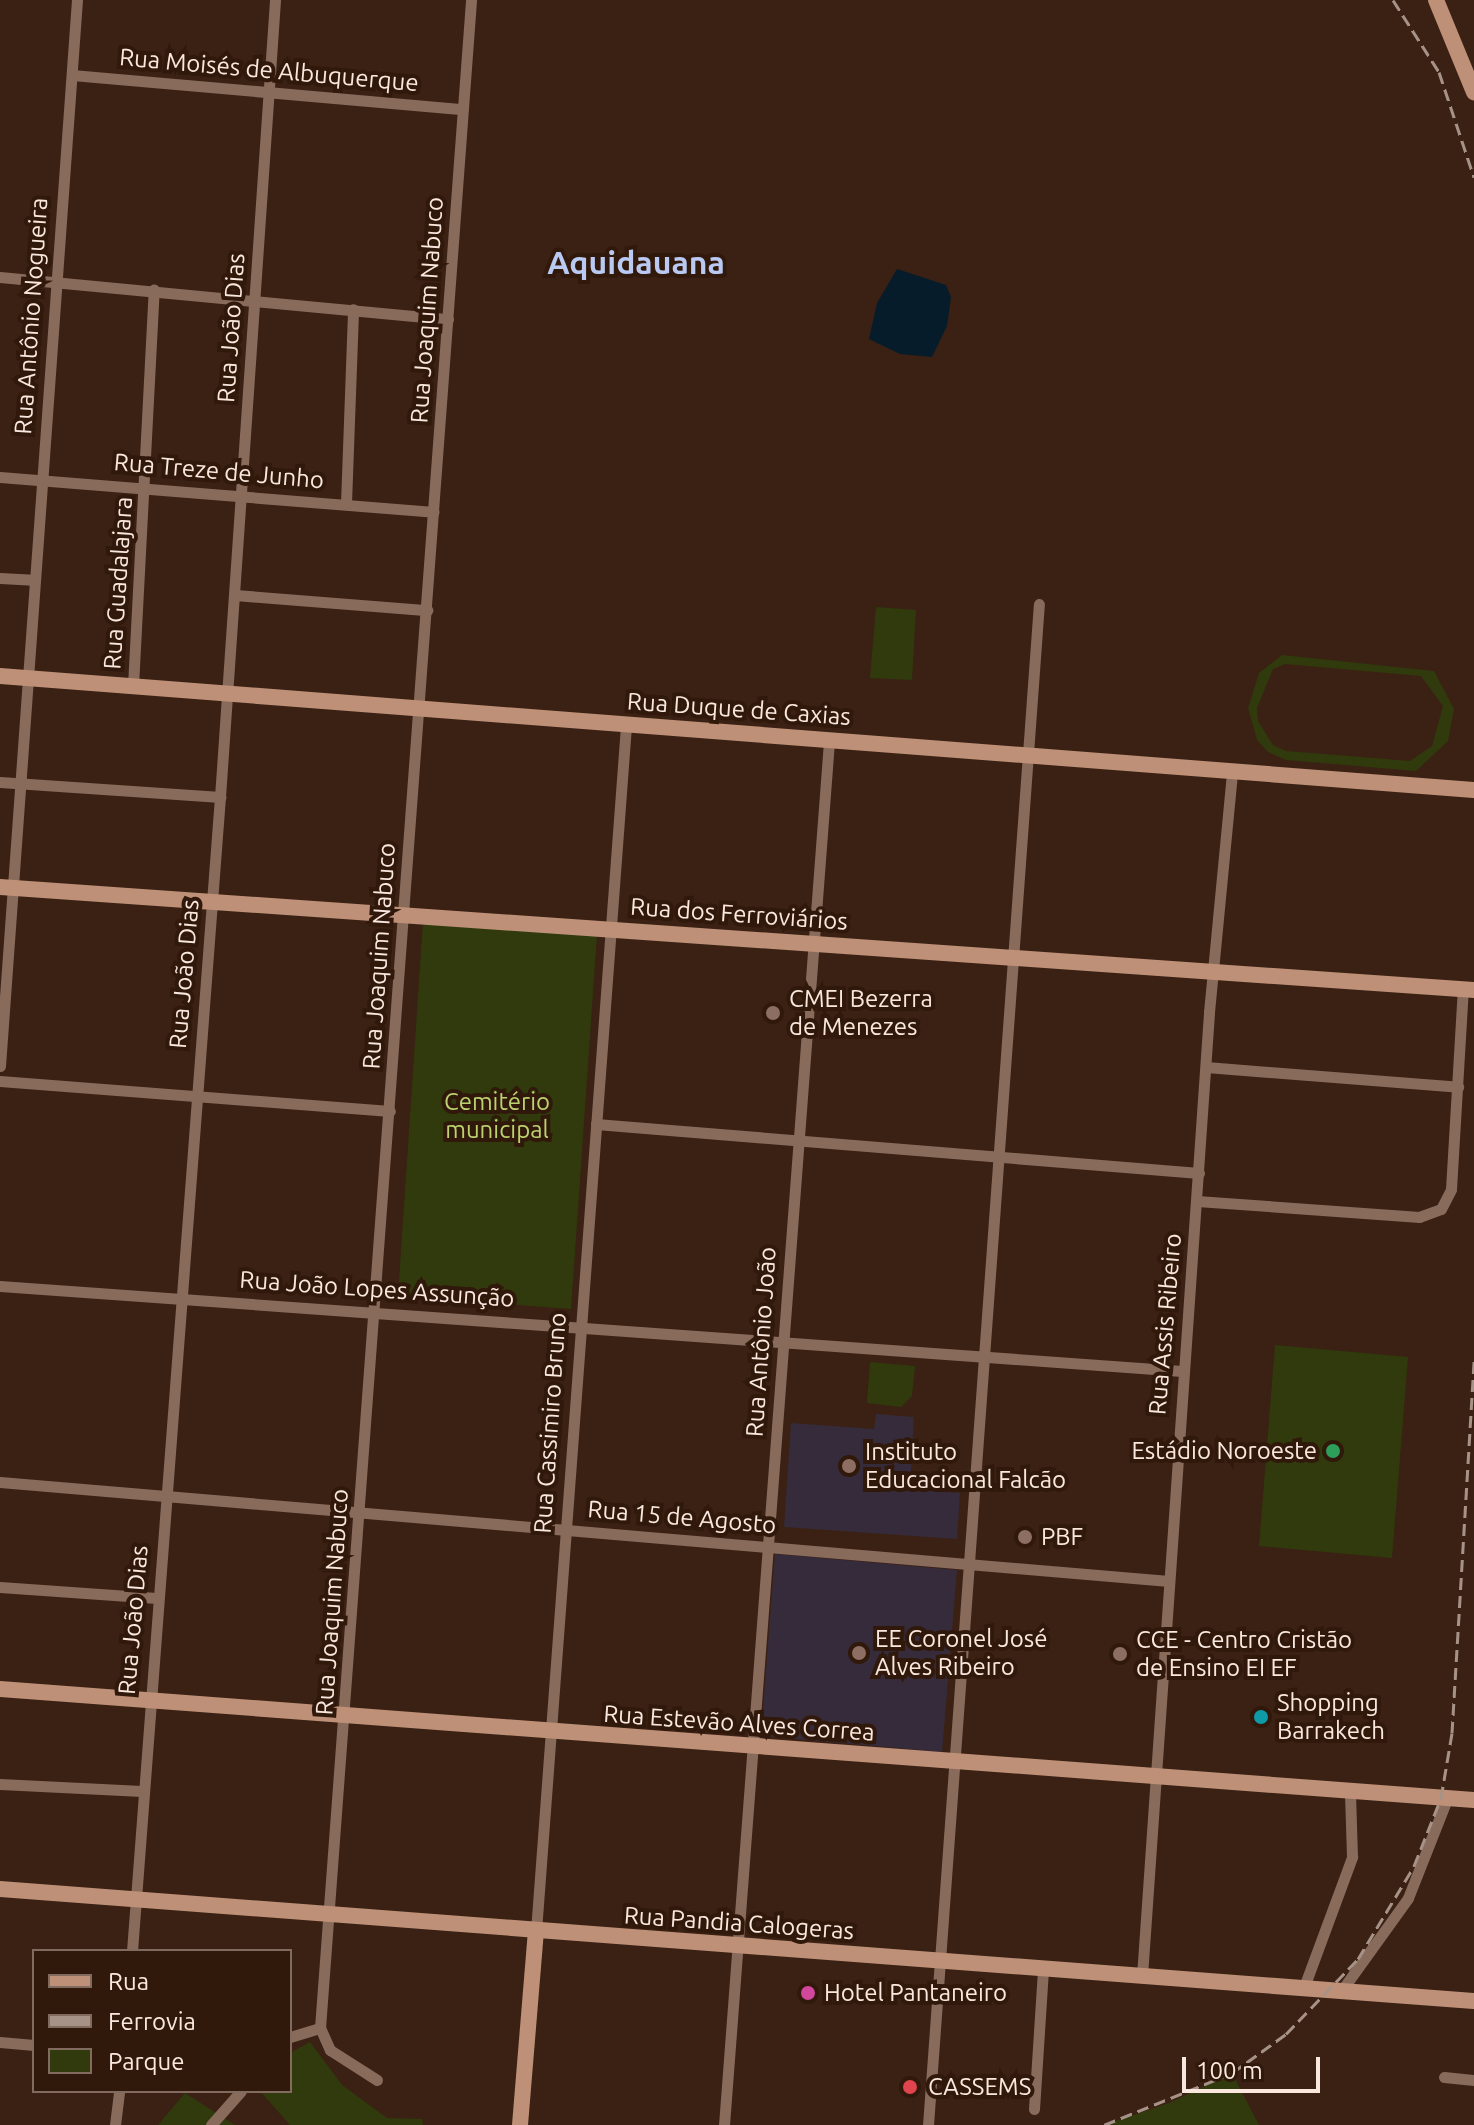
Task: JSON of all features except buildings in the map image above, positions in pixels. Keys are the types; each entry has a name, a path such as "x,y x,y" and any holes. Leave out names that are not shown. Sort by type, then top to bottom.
{"main road":[{"path":"1436,0 1474,92"},
{"name":"Rua Duque de Caxias","path":"0,676 1474,790"},
{"name":"Rua dos Ferroviários","path":"7,887 1468,990"},
{"name":"Rua Estevão Alves Correa","path":"0,1689 1155,1779 1474,1800"},
{"name":"Rua Pandia Calogeras","path":"0,1889 939,1963 1474,2001"},
{"name":"Rua Cassimiro Bruno","path":"520,2125 536,1931"}],"street":[{"name":"Rua Antônio Nogueira","path":"0,1066 7,887 19,783 24,678 77,0"},
{"name":"Rua João Dias","path":"132,1949 148,1701 228,693 275,0"},
{"name":"Rua Joaquim Nabuco","path":"320,2028 332,1915 471,0"},
{"name":"Rua Moisés de Albuquerque","path":"72,75 463,109"},
{"path":"0,277 448,319"},
{"name":"Rua Guadalajara","path":"133,686 146,488 154,290"},
{"path":"346,503 353,309"},
{"name":"Rua Treze de Junho","path":"0,477 434,512"},
{"path":"0,578 33,580"},
{"path":"235,595 427,610"},
{"path":"928,2125 952,1763 1039,604"},
{"name":"Rua Cassimiro Bruno","path":"536,1931 626,725"},
{"name":"Rua Antônio João","path":"724,2125 829,740"},
{"name":"Rua Assis Ribeiro","path":"1142,1976 1182,1371 1232,771"},
{"path":"0,782 220,797"},
{"path":"1197,1201 1419,1217 1441,1209 1451,1189 1468,990"},
{"path":"1206,1067 1458,1087"},
{"path":"0,1081 390,1111"},
{"path":"596,1124 1199,1173"},
{"name":"Rua João Lopes Assunção","path":"0,1286 376,1310 1182,1371"},
{"name":"Rua 15 de Agosto","path":"0,1482 1169,1581"},
{"path":"0,1587 157,1598"},
{"path":"0,1784 142,1791"},
{"path":"1304,1987 1352,1857 1350,1792"},
{"path":"1342,1990 1408,1898 1447,1799"},
{"path":"1034,2109 1043,1970"},
{"path":"292,2036 320,2028 330,2050 377,2080"},
{"path":"0,2042 32,2045"},
{"path":"1444,2077 1474,2080"},
{"path":"115,2125 119,2093"},
{"path":"211,2125 239,2093"}],"shaded area":[{"name":"Instituto Educacional Falcão","path":"876,1414 914,1417 910,1489 960,1493 957,1539 784,1527 791,1423 874,1429"},
{"name":"EE Coronel José Alves Ribeiro","path":"775,1554 957,1570 942,1752 761,1736"}],"green space":[{"path":"876,607 916,610 912,680 870,678"},
{"path":"1282,655 1434,671 1454,709 1448,741 1416,771 1286,760 1268,752 1257,740 1248,708 1259,673","holes":["1285,664 1421,676 1443,706 1432,746 1410,761 1286,751 1273,745 1258,721 1257,708 1273,669"]},
{"name":"Cemitério municipal","path":"423,922 597,935 571,1309 398,1296"},
{"name":"Estádio Noroeste","path":"1275,1345 1408,1357 1392,1558 1259,1546"},
{"path":"870,1362 915,1366 912,1396 901,1407 867,1403"},
{"path":"310,2042 342,2085 387,2118 422,2119 423,2125 290,2125 262,2093 292,2093 292,2052"},
{"path":"1232,2073 1259,2125 1104,2125 1169,2103"},
{"path":"185,2093 235,2125 158,2125"}],"water":[{"path":"897,269 946,285 951,297 947,326 932,357 900,354 869,339 877,303"}],"railway":[{"path":"1393,0 1439,72 1474,177"},
{"path":"1104,2125 1232,2073 1286,2034 1358,1959 1414,1866 1441,1798 1452,1733 1474,1361"}],"place":[{"name":"CMEI Bezerra de Menezes","path":"773,1013"},
{"name":"Estádio Noroeste","path":"1333,1451"},
{"name":"Instituto Educacional Falcão","path":"849,1466"},
{"name":"PBF","path":"1025,1537"},
{"name":"EE Coronel José Alves Ribeiro","path":"859,1653"},
{"name":"CCE - Centro Cristão de Ensino EI EF","path":"1120,1654"},
{"name":"Shopping Barrakech","path":"1261,1717"},
{"name":"Hotel Pantaneiro","path":"808,1993"},
{"name":"CASSEMS","path":"910,2087"}],"district":[{"name":"Aquidauana","path":"636,262"}]}
